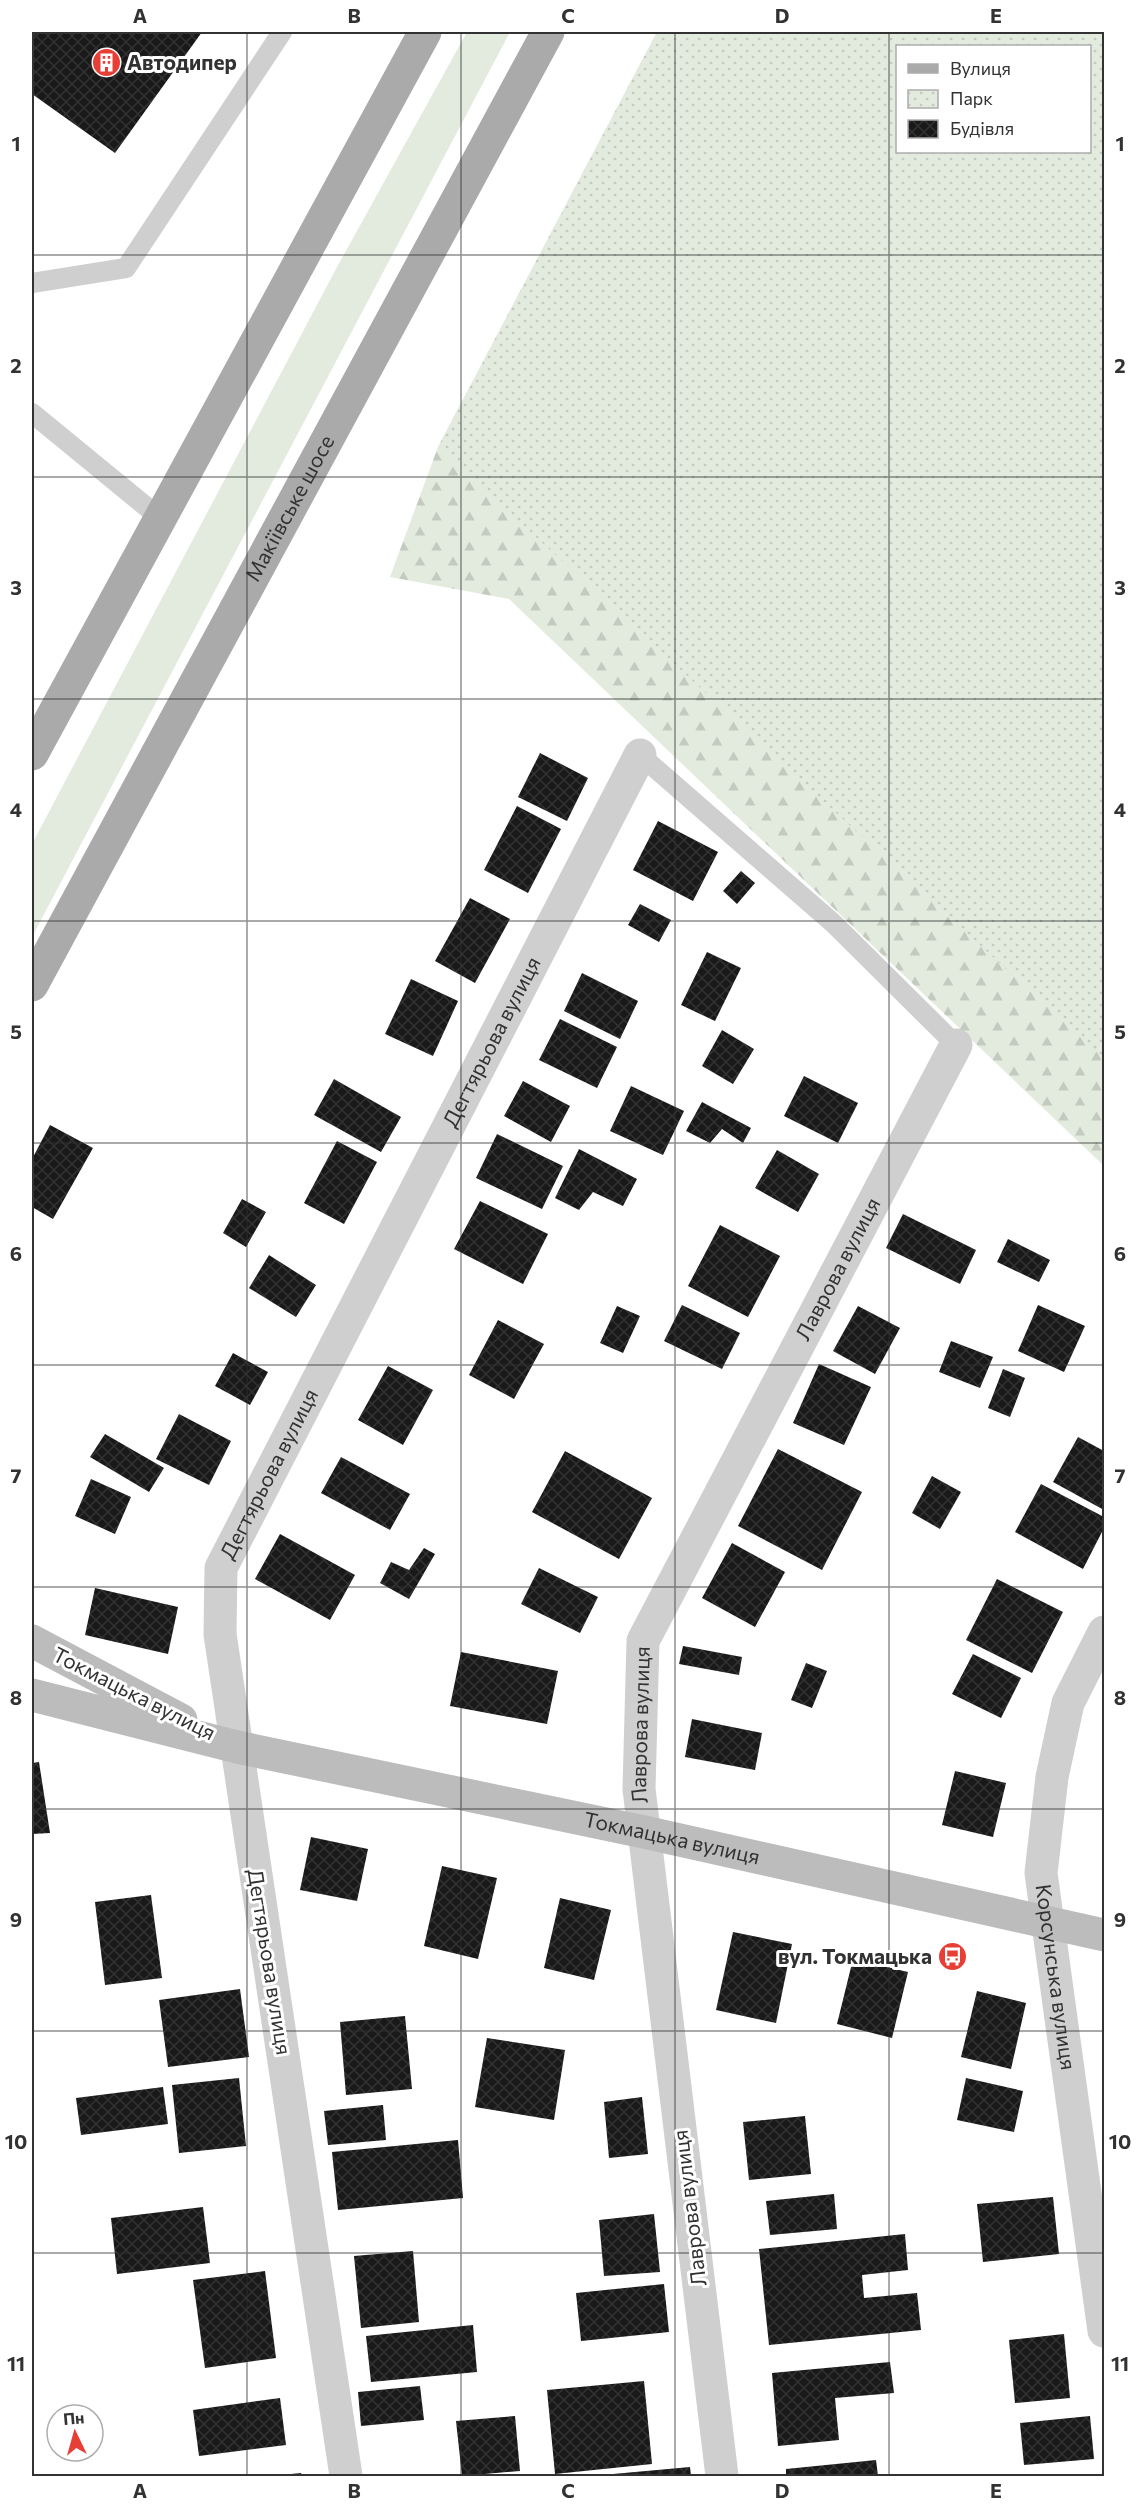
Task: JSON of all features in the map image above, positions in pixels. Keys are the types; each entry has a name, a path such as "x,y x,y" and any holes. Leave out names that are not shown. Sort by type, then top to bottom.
{"main road":[{"path":"32,754 425,32"},
{"name":"Макіївське шосе","path":"32,985 548,32"}],"street":[{"name":"Дегтярьова вулиця","path":"346,2476 220,1634 221,1568 640,755"},
{"name":"Лаврова вулиця","path":"722,2476 639,1789 643,1641 956,1045"},
{"name":"Корсунська вулиця","path":"1104,1632 1068,1703 1052,1777 1041,1873 1104,2331"},
{"name":"Токмацька вулиця","path":"32,1641 113,1686 237,1748"},
{"name":"Токмацька вулиця","path":"32,1695 237,1748 644,1832 1104,1935"}],"lane":[{"path":"32,283 126,268 282,32"},
{"path":"32,414 160,518"},
{"path":"640,755 833,923 956,1045"}],"green space":[{"path":"467,32 510,32 32,937 32,844 337,267"},
{"path":"657,32 1104,32 1104,1166 509,599 390,577 438,447"},
{"path":"657,32 1104,32 1104,1059 438,447"}],"building":[{"name":"Автодипер","path":"32,32 202,32 115,153 32,94"},
{"path":"540,753 588,778 567,821 518,797"},
{"path":"517,806 561,829 528,893 484,870"},
{"path":"658,821 718,852 693,901 633,870"},
{"path":"741,871 755,883 737,904 723,891"},
{"path":"470,898 510,919 475,983 435,961"},
{"path":"640,904 671,920 659,942 628,925"},
{"path":"707,952 741,968 715,1021 681,1005"},
{"path":"582,973 638,1001 620,1039 564,1011"},
{"path":"411,979 458,1001 433,1056 385,1034"},
{"path":"560,1019 617,1047 597,1088 539,1060"},
{"path":"722,1030 754,1049 733,1084 702,1066"},
{"path":"804,1076 858,1103 838,1143 784,1116"},
{"path":"334,1079 401,1117 381,1152 314,1115"},
{"path":"523,1081 570,1106 551,1142 504,1116"},
{"path":"631,1086 684,1111 663,1155 610,1131"},
{"path":"702,1102 751,1128 743,1143 722,1129 710,1143 686,1131"},
{"path":"50,1125 93,1148 53,1219 32,1207 32,1159"},
{"path":"497,1134 563,1166 542,1209 476,1178"},
{"path":"337,1141 377,1162 344,1224 304,1203"},
{"path":"579,1149 637,1179 623,1206 593,1192 579,1210 555,1198"},
{"path":"777,1150 819,1174 798,1212 755,1188"},
{"path":"242,1199 266,1212 246,1247 223,1233"},
{"path":"480,1201 548,1234 523,1284 454,1249"},
{"path":"903,1214 976,1250 960,1284 886,1248"},
{"path":"720,1225 780,1256 748,1317 688,1286"},
{"path":"1008,1239 1050,1260 1039,1282 997,1262"},
{"path":"269,1255 316,1285 296,1317 249,1288"},
{"path":"682,1305 740,1333 722,1369 664,1341"},
{"path":"1038,1305 1085,1326 1064,1372 1018,1351"},
{"path":"617,1306 640,1316 623,1353 600,1343"},
{"path":"858,1306 900,1328 875,1374 833,1351"},
{"path":"498,1320 544,1344 514,1399 469,1375"},
{"path":"951,1341 993,1357 980,1388 939,1372"},
{"path":"233,1353 268,1372 250,1405 215,1386"},
{"path":"819,1364 871,1387 844,1445 793,1423"},
{"path":"388,1366 433,1390 403,1445 358,1420"},
{"path":"1003,1369 1025,1378 1010,1417 988,1408"},
{"path":"179,1414 231,1441 209,1485 156,1459"},
{"path":"105,1434 164,1468 149,1492 90,1457"},
{"path":"1078,1437 1104,1451 1104,1510 1053,1482"},
{"path":"778,1449 862,1492 822,1570 738,1526"},
{"path":"565,1451 652,1498 619,1559 532,1512"},
{"path":"341,1457 410,1494 390,1530 321,1493"},
{"path":"932,1476 961,1492 940,1529 912,1513"},
{"path":"91,1479 131,1497 115,1534 75,1516"},
{"path":"1041,1484 1104,1517 1104,1528 1083,1569 1015,1532"},
{"path":"280,1534 355,1575 330,1620 255,1579"},
{"path":"732,1543 785,1572 755,1627 702,1598"},
{"path":"424,1548 435,1554 409,1599 380,1583 391,1562 409,1570"},
{"path":"539,1568 598,1597 580,1633 521,1604"},
{"path":"997,1579 1063,1612 1032,1673 966,1640"},
{"path":"95,1588 178,1607 168,1654 85,1635"},
{"path":"683,1646 742,1657 739,1675 679,1664"},
{"path":"461,1652 558,1671 547,1724 450,1706"},
{"path":"973,1654 1021,1678 1001,1718 952,1694"},
{"path":"806,1663 827,1671 812,1708 791,1700"},
{"path":"692,1719 762,1733 755,1770 685,1757"},
{"path":"39,1762 50,1833 32,1834 32,1763"},
{"path":"955,1771 1006,1783 993,1837 942,1825"},
{"path":"311,1837 368,1849 357,1901 300,1890"},
{"path":"442,1866 497,1878 478,1959 424,1946"},
{"path":"151,1895 162,1978 105,1985 95,1902"},
{"path":"560,1898 611,1910 594,1980 544,1968"},
{"path":"733,1932 792,1944 776,2023 716,2010"},
{"path":"853,1959 908,1972 892,2038 837,2024"},
{"path":"240,1989 249,2057 168,2067 159,2000"},
{"path":"977,1991 1026,2003 1011,2069 961,2057"},
{"path":"405,2016 412,2089 346,2095 340,2022"},
{"path":"487,2038 565,2050 554,2120 475,2107"},
{"path":"239,2078 246,2146 179,2153 172,2085"},
{"path":"966,2078 1023,2091 1014,2132 957,2120"},
{"path":"163,2087 168,2124 81,2135 76,2098"},
{"path":"642,2097 648,2154 609,2158 604,2102"},
{"path":"383,2105 386,2140 328,2145 324,2111"},
{"path":"805,2116 811,2174 749,2180 743,2122"},
{"path":"458,2140 463,2198 338,2210 332,2152"},
{"path":"834,2194 837,2229 770,2235 766,2201"},
{"path":"1053,2197 1059,2254 983,2262 977,2204"},
{"path":"203,2207 210,2263 117,2274 111,2218"},
{"path":"654,2214 660,2272 604,2276 599,2220"},
{"path":"905,2234 908,2270 862,2275 864,2298 917,2293 921,2330 769,2345 759,2249"},
{"path":"413,2251 419,2322 361,2328 354,2256"},
{"path":"265,2271 276,2358 205,2368 193,2280"},
{"path":"664,2284 669,2332 581,2341 576,2293"},
{"path":"473,2325 477,2372 371,2382 366,2336"},
{"path":"1064,2334 1070,2398 1015,2403 1009,2340"},
{"path":"890,2362 894,2393 835,2398 839,2440 778,2446 772,2373"},
{"path":"644,2381 652,2464 555,2474 547,2390"},
{"path":"420,2386 424,2420 361,2426 358,2392"},
{"path":"280,2398 286,2445 199,2456 193,2410"},
{"path":"515,2416 520,2471 462,2476 456,2421"},
{"path":"1090,2416 1094,2459 1024,2465 1020,2423"},
{"path":"876,2460 878,2476 786,2476 786,2469"},
{"path":"690,2467 691,2476 602,2476 602,2475"},
{"path":"301,2473 302,2476 281,2476 281,2475"}],"place":[{"name":"Автодипер","path":"106,63"},
{"name":"вул. Токмацька","path":"953,1957"}]}
